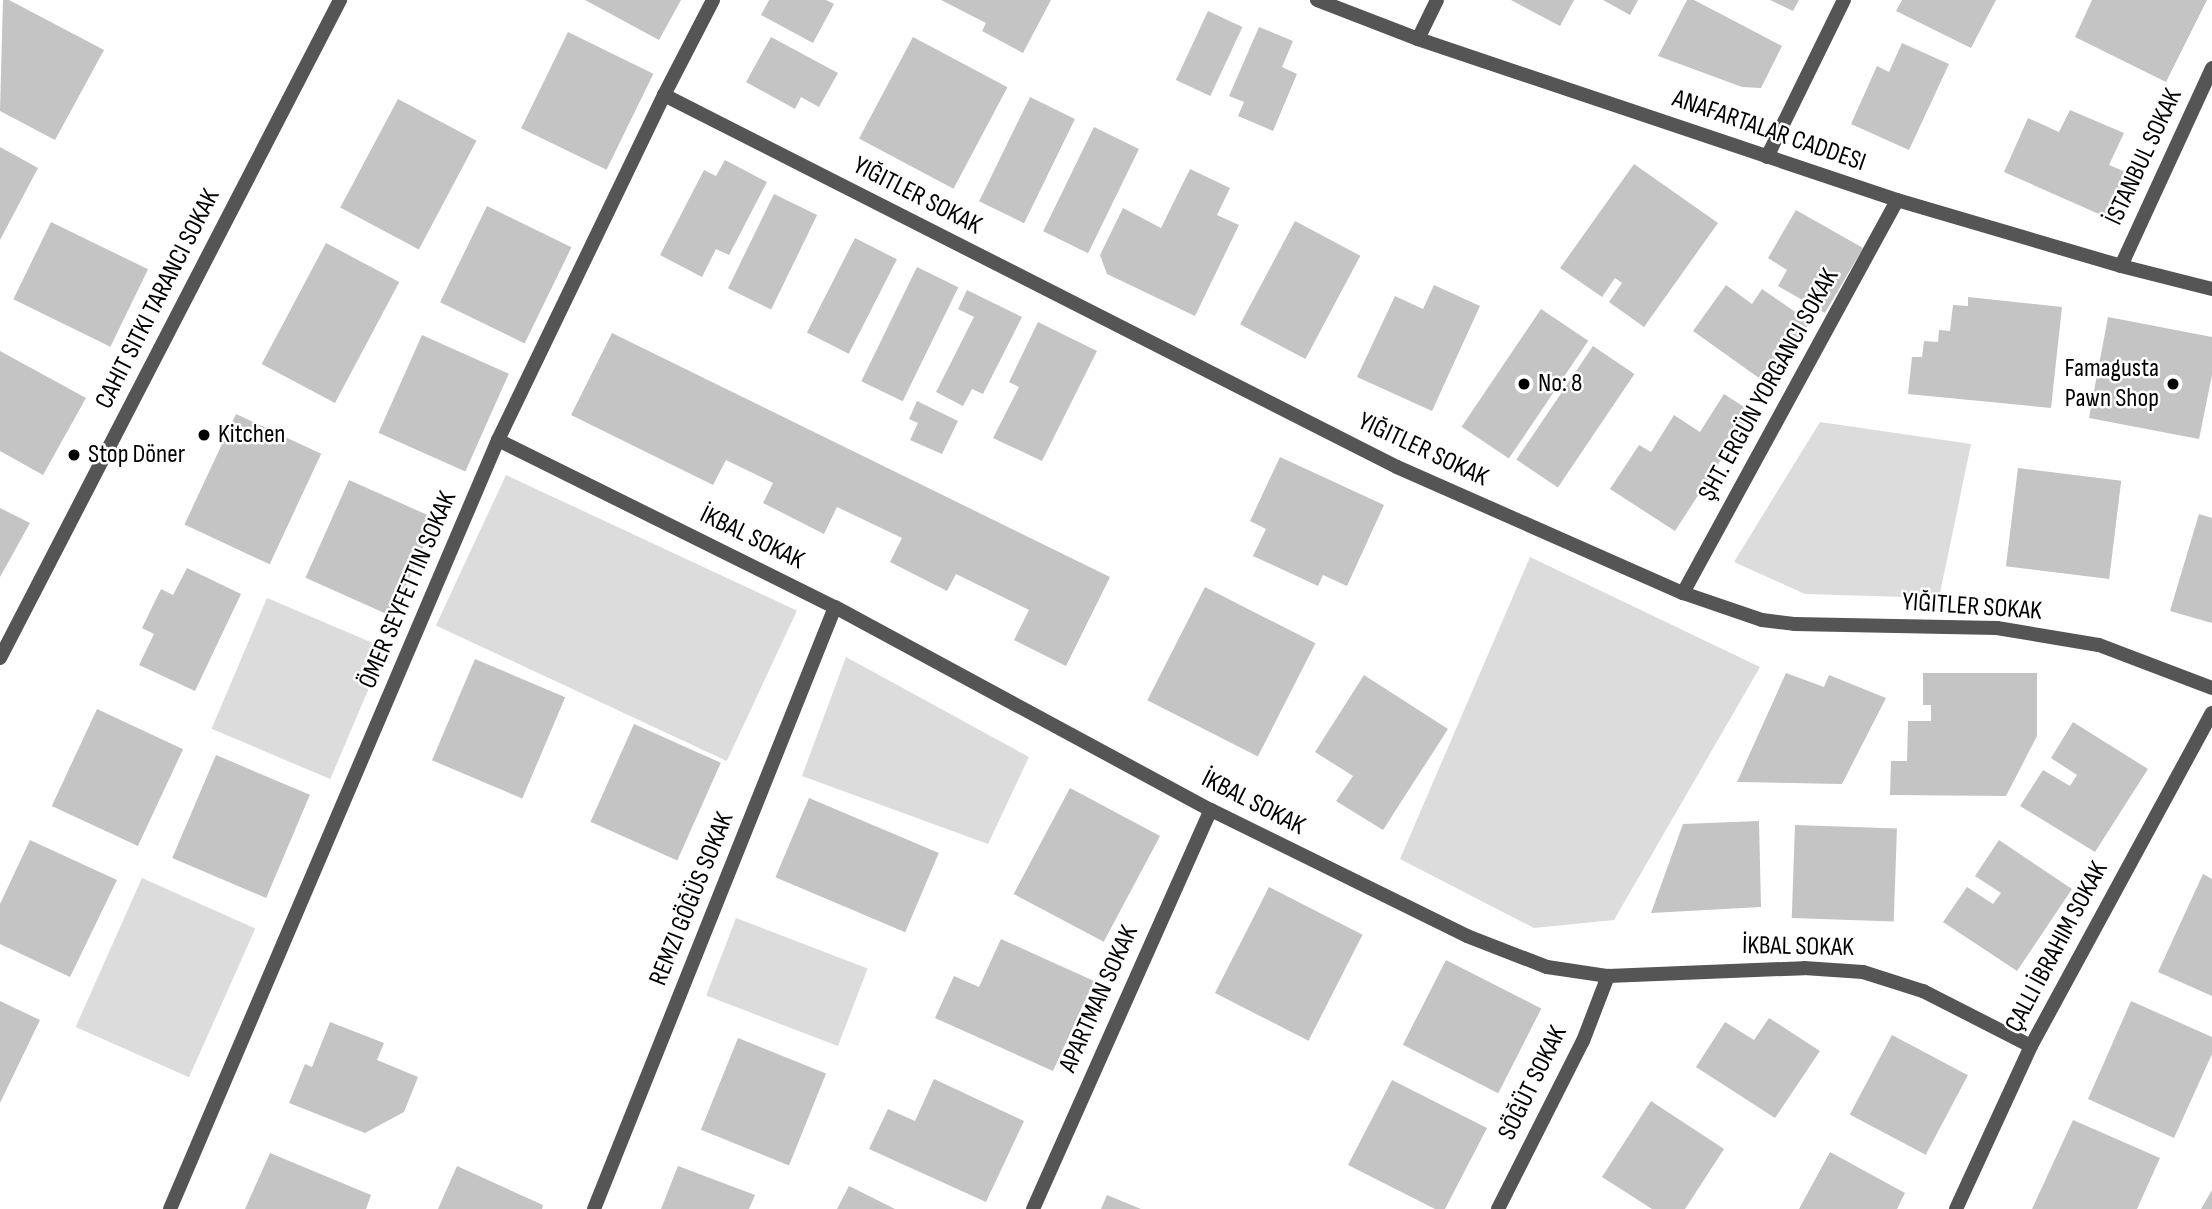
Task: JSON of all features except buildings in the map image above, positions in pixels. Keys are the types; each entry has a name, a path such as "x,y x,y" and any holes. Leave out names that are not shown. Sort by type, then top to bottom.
{"street":[{"path":"0,659 340,0"},
{"name":"ÖMER SEYFETTIN SOKAK","path":"170,1209 498,440 664,94 713,0"},
{"name":"ANAFARTALAR CADDESI","path":"1317,0 1418,38 1897,200 2121,266 2212,289"},
{"path":"1418,38 1437,0"},
{"path":"1767,156 1844,0"},
{"name":"İSTANBUL SOKAK","path":"2121,266 2212,68"},
{"name":"YIĞITLER SOKAK","path":"664,94 1397,467 1683,593 1762,620 1794,624 1997,628 2086,643 2212,688"},
{"path":"1683,593 1897,200"},
{"name":"İKBAL SOKAK","path":"498,440 835,607 1211,810 1467,936 1547,967 1608,976 1804,968 1863,972 1923,991 2031,1046"},
{"name":"REMZI GÖĞÜS SOKAK","path":"594,1209 835,607"},
{"path":"1955,1209 2031,1046 2212,713"},
{"name":"APARTMAN SOKAK","path":"1033,1209 1211,810"},
{"name":"SÖĞÜT SOKAK","path":"1498,1209 1583,1041 1608,976"}],"shaded area":[{"path":"1820,422 1971,444 1939,598 1805,594 1734,562"},
{"path":"506,475 797,611 727,761 436,625"},
{"path":"1530,557 1760,667 1614,920 1534,928 1400,859"},
{"path":"267,598 386,648 330,779 212,729"},
{"path":"846,657 1029,757 988,844 802,776"},
{"path":"142,878 255,928 189,1077 76,1027"},
{"path":"736,918 868,969 838,1046 706,995"}],"place":[{"name":"No: 8","path":"1524,384"},
{"name":"Famagusta Pawn Shop","path":"2173,384"},
{"name":"Kitchen","path":"204,435"},
{"name":"Stop Döner","path":"74,455"}]}
